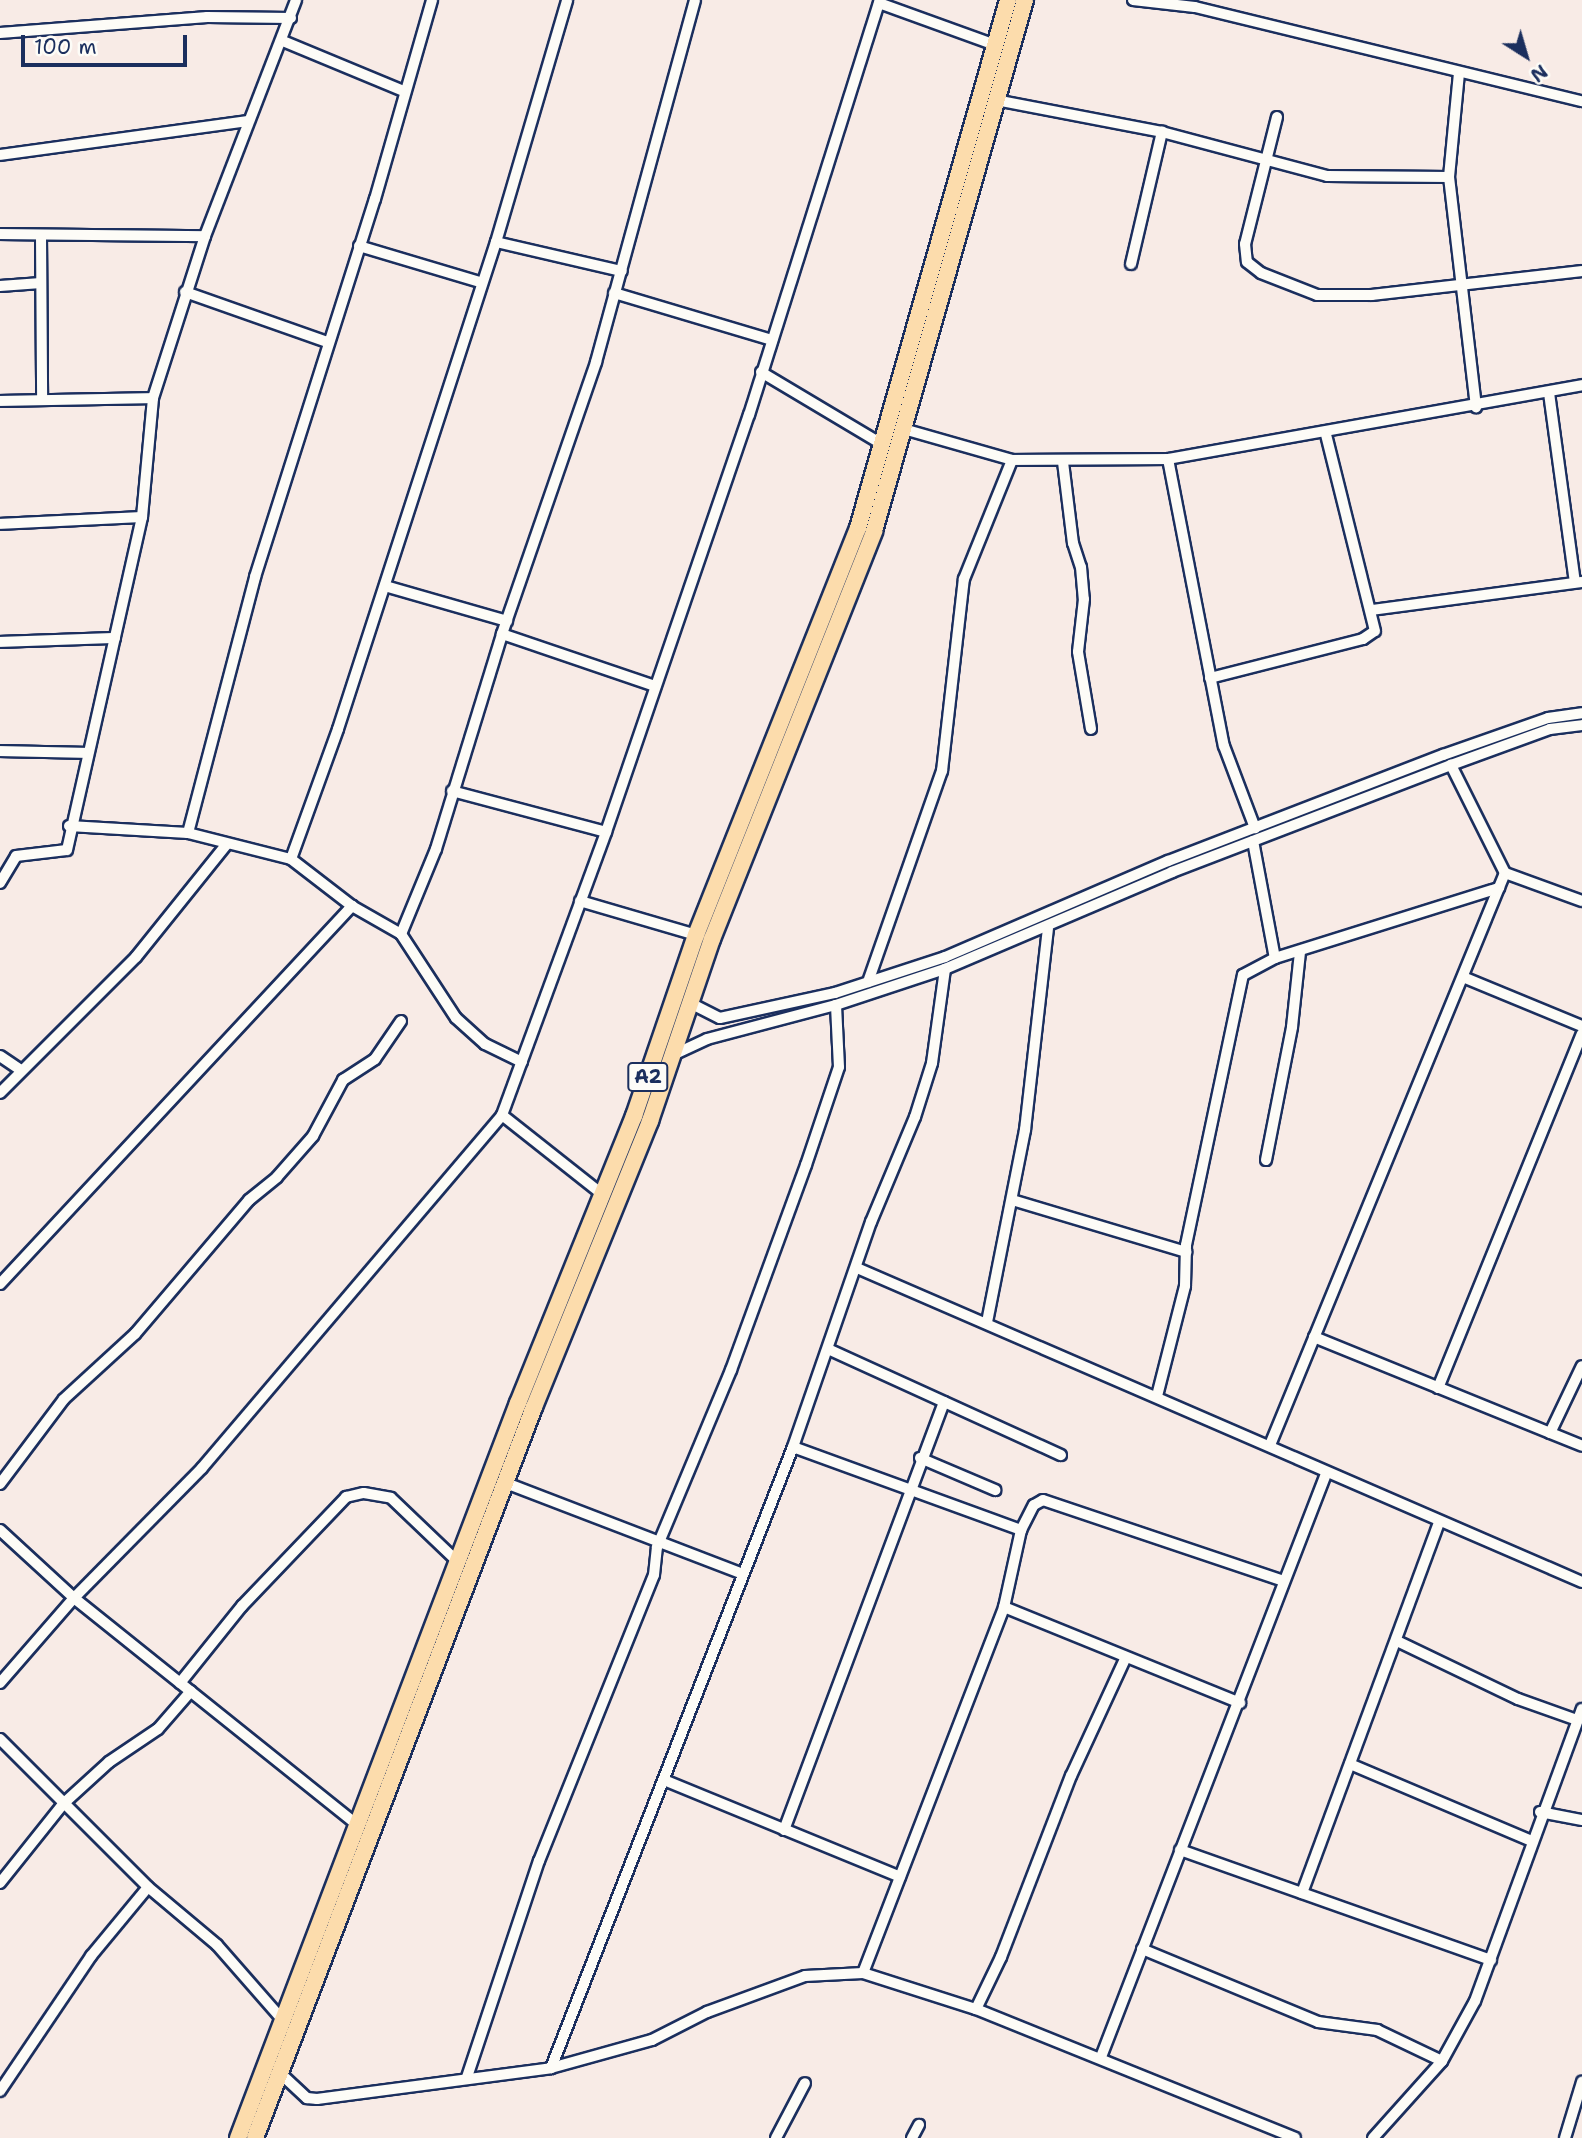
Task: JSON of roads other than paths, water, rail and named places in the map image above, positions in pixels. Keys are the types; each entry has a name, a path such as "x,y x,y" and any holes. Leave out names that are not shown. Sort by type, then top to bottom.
{"highway":[{"name":"A2","path":"255,2138 506,1483 675,1054 746,830 858,528 1007,0"},
{"name":"A2","path":"238,2138 281,2018 660,1045 696,935 746,830 874,531 905,430 1025,0"}],"street":[{"path":"0,883 16,856 67,850 69,826 142,517 153,398 205,236 247,121 283,41 296,0"},
{"path":"188,834 254,577 359,246 432,0"},
{"path":"291,859 385,586 480,282 496,242 567,0"},
{"path":"401,934 436,849 502,634 596,362 695,0"},
{"path":"1133,0 1196,4 1459,73 1582,101"},
{"path":"0,1683 74,1598 202,1468 502,1115 606,832 772,340 879,2 995,45"},
{"path":"0,33 207,16 291,18"},
{"path":"283,41 404,91"},
{"path":"1459,73 1449,177 1476,407"},
{"path":"996,100 1162,132 1328,176 1449,177"},
{"path":"1277,117 1245,244 1252,267 1317,295 1462,287 1582,271"},
{"path":"0,155 247,121"},
{"path":"1131,264 1162,132"},
{"path":"0,234 205,236"},
{"path":"41,236 41,397"},
{"path":"496,242 622,271"},
{"path":"359,246 480,282"},
{"path":"0,286 41,283"},
{"path":"185,292 327,342"},
{"path":"614,293 772,340"},
{"path":"761,372 882,444"},
{"path":"886,423 1012,460 1063,462 1168,459 1326,434 1582,385"},
{"path":"1372,610 1468,600 1579,582 1549,393"},
{"path":"0,401 41,397 153,398"},
{"path":"1210,678 1370,636 1375,631 1372,610 1326,434"},
{"path":"1168,459 1224,746 1255,828"},
{"path":"868,982 942,771 964,579 1012,460"},
{"path":"1063,462 1073,542 1082,567 1084,599 1079,652 1091,729"},
{"path":"0,524 142,517"},
{"path":"385,586 507,621"},
{"path":"502,634 655,685"},
{"path":"0,642 115,638"},
{"path":"692,1004 720,1018 868,982 945,957 1255,828 1548,718 1582,713"},
{"path":"675,1054 707,1039 836,1005 945,969 1253,841 1451,765 1550,729 1582,725"},
{"path":"0,751 86,753"},
{"path":"1451,765 1505,873 1582,901"},
{"path":"452,791 606,832"},
{"path":"69,826 188,834 291,859 352,906 401,934 456,1018 485,1044 522,1062"},
{"path":"1253,841 1275,958"},
{"path":"0,1093 136,957 227,844"},
{"path":"1270,1444 1505,873"},
{"path":"1157,1396 1185,1286 1186,1252 1208,1131 1243,975 1275,958 1499,888"},
{"path":"580,901 696,935"},
{"path":"0,1284 352,906"},
{"path":"986,1322 1012,1200 1048,928"},
{"path":"1266,1160 1292,1027 1300,952"},
{"path":"551,2068 664,1780 741,1573 793,1447 932,1063 945,969"},
{"path":"1462,977 1582,1026"},
{"path":"467,2077 539,1861 654,1575 659,1543 731,1370 835,1080 839,1068 836,1005"},
{"path":"0,1484 64,1399 135,1334 249,1200 277,1177 313,1136 343,1080 375,1059 401,1021"},
{"path":"1438,1388 1582,1034"},
{"path":"0,1056 21,1070"},
{"path":"502,1115 601,1194"},
{"path":"1012,1200 1186,1252"},
{"path":"857,1268 1270,1444 1326,1474 1582,1582"},
{"path":"1314,1337 1582,1446"},
{"path":"828,1349 1061,1455"},
{"path":"1550,1433 1582,1366"},
{"path":"784,1830 907,1491 944,1402"},
{"path":"793,1447 907,1491 1021,1530"},
{"path":"920,1458 995,1490"},
{"path":"1101,2057 1180,1850 1240,1703 1326,1474"},
{"path":"506,1483 741,1573"},
{"path":"180,1683 242,1606 333,1505 346,1497 364,1493 391,1498 458,1562"},
{"path":"863,1973 1004,1606 1021,1530 1034,1505 1042,1500 1284,1581"},
{"path":"1302,1893 1439,1522"},
{"path":"0,1530 74,1598 356,1824"},
{"path":"1004,1606 1125,1659 1240,1703"},
{"path":"1373,2138 1442,2061 1491,1960 1541,1812 1580,1715 1518,1699 1397,1641"},
{"path":"976,2009 1001,1957 1071,1776 1125,1659"},
{"path":"0,1883 62,1804 109,1762 158,1729 191,1690"},
{"path":"0,1739 62,1804 148,1886 217,1944 281,2018"},
{"path":"1350,1764 1531,1841"},
{"path":"664,1780 900,1877"},
{"path":"1541,1812 1582,1821"},
{"path":"1180,1850 1491,1960"},
{"path":"0,2091 91,1956 148,1886"},
{"path":"1142,1949 1294,2013 1329,2025 1377,2030 1442,2061"},
{"path":"280,2073 307,2098 317,2099 467,2077 551,2068 652,2040 707,2012 805,1976 863,1973 976,2009 1101,2057 1295,2138"},
{"path":"1565,2138 1582,2082"},
{"path":"776,2138 805,2083"},
{"path":"912,2138 919,2125"}]}
